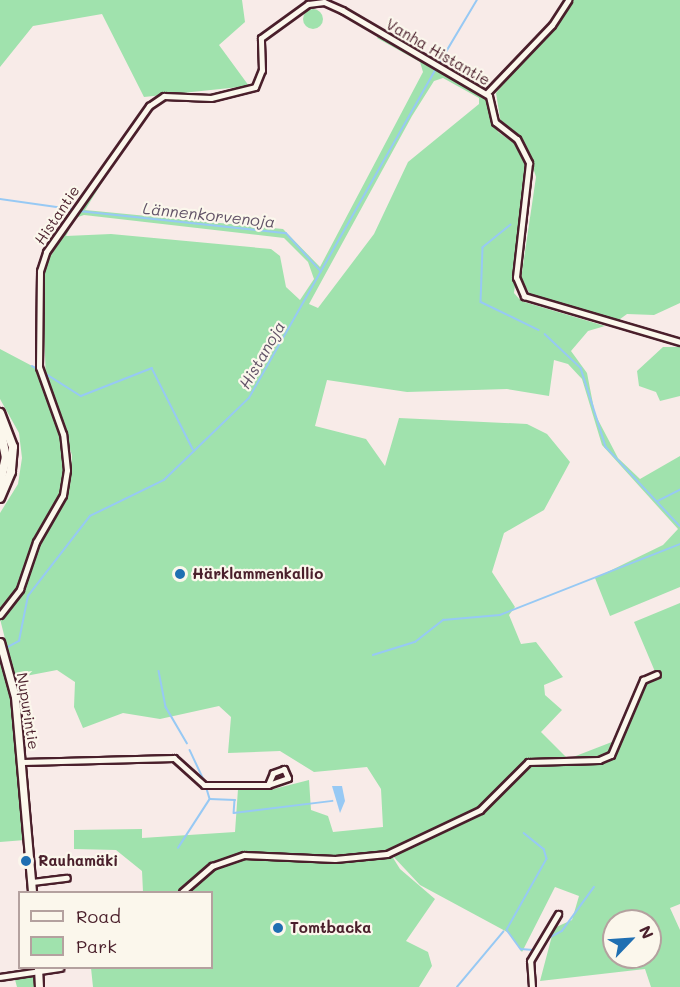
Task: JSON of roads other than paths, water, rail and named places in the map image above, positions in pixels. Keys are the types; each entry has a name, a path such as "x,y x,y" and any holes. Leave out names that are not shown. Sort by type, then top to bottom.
{"highway":[{"path":"0,413 11,436 13,460 0,498"},
{"path":"0,427 6,457 0,484"}],"main road":[{"name":"Nupurintie","path":"0,642 15,697 32,891"},
{"path":"38,970 39,987"}],"street":[{"path":"487,93 552,26 568,0"},
{"name":"Vanha Histantie","path":"297,11 324,2 353,16 487,93 495,122 517,139 530,163 517,268 519,291 634,333 680,342"},
{"name":"Histantie","path":"0,615 20,589 36,542 63,495 67,470 63,434 39,367 40,272 46,252 149,106 164,96 211,98 258,85 261,38 297,11"},
{"path":"183,891 212,866 254,853 335,859 387,855 480,810 528,762 599,760 611,754 643,680 657,674"},
{"path":"22,762 174,758 204,785 268,785"},
{"path":"32,882 67,878"},
{"path":"532,987 530,961 558,914"},
{"path":"0,977 38,970"}],"water":[{"path":"332,786 342,786 345,801 340,813"}],"waterway":[{"name":"Histanoja","path":"440,62 477,0"},
{"name":"Histanoja","path":"6,648 19,641 28,596 90,516 164,480 249,398 436,69"},
{"name":"Lännenkorvenoja","path":"0,199 70,209"},
{"name":"Lännenkorvenoja","path":"79,211 286,233 321,271"},
{"path":"511,225 483,248 481,302 539,330"},
{"path":"545,334 581,368 606,447 680,526"},
{"path":"32,366 36,368"},
{"path":"43,372 81,396 152,368 193,449"},
{"path":"658,501 680,490"},
{"path":"373,655 415,642 443,620 500,615 680,544"},
{"path":"159,671 166,707 187,743"},
{"path":"190,750 205,782"},
{"path":"207,789 210,799 235,800 234,813 332,801"},
{"path":"178,848 209,800"},
{"path":"524,833 544,849 547,859 507,930 521,949 533,950"},
{"path":"545,940 562,931 594,887"},
{"path":"457,987 503,932"}],"place":[{"name":"Härklammenkallio","path":"180,574"},
{"name":"Rauhamäki","path":"26,861"},
{"name":"Tomtbacka","path":"278,928"}]}
